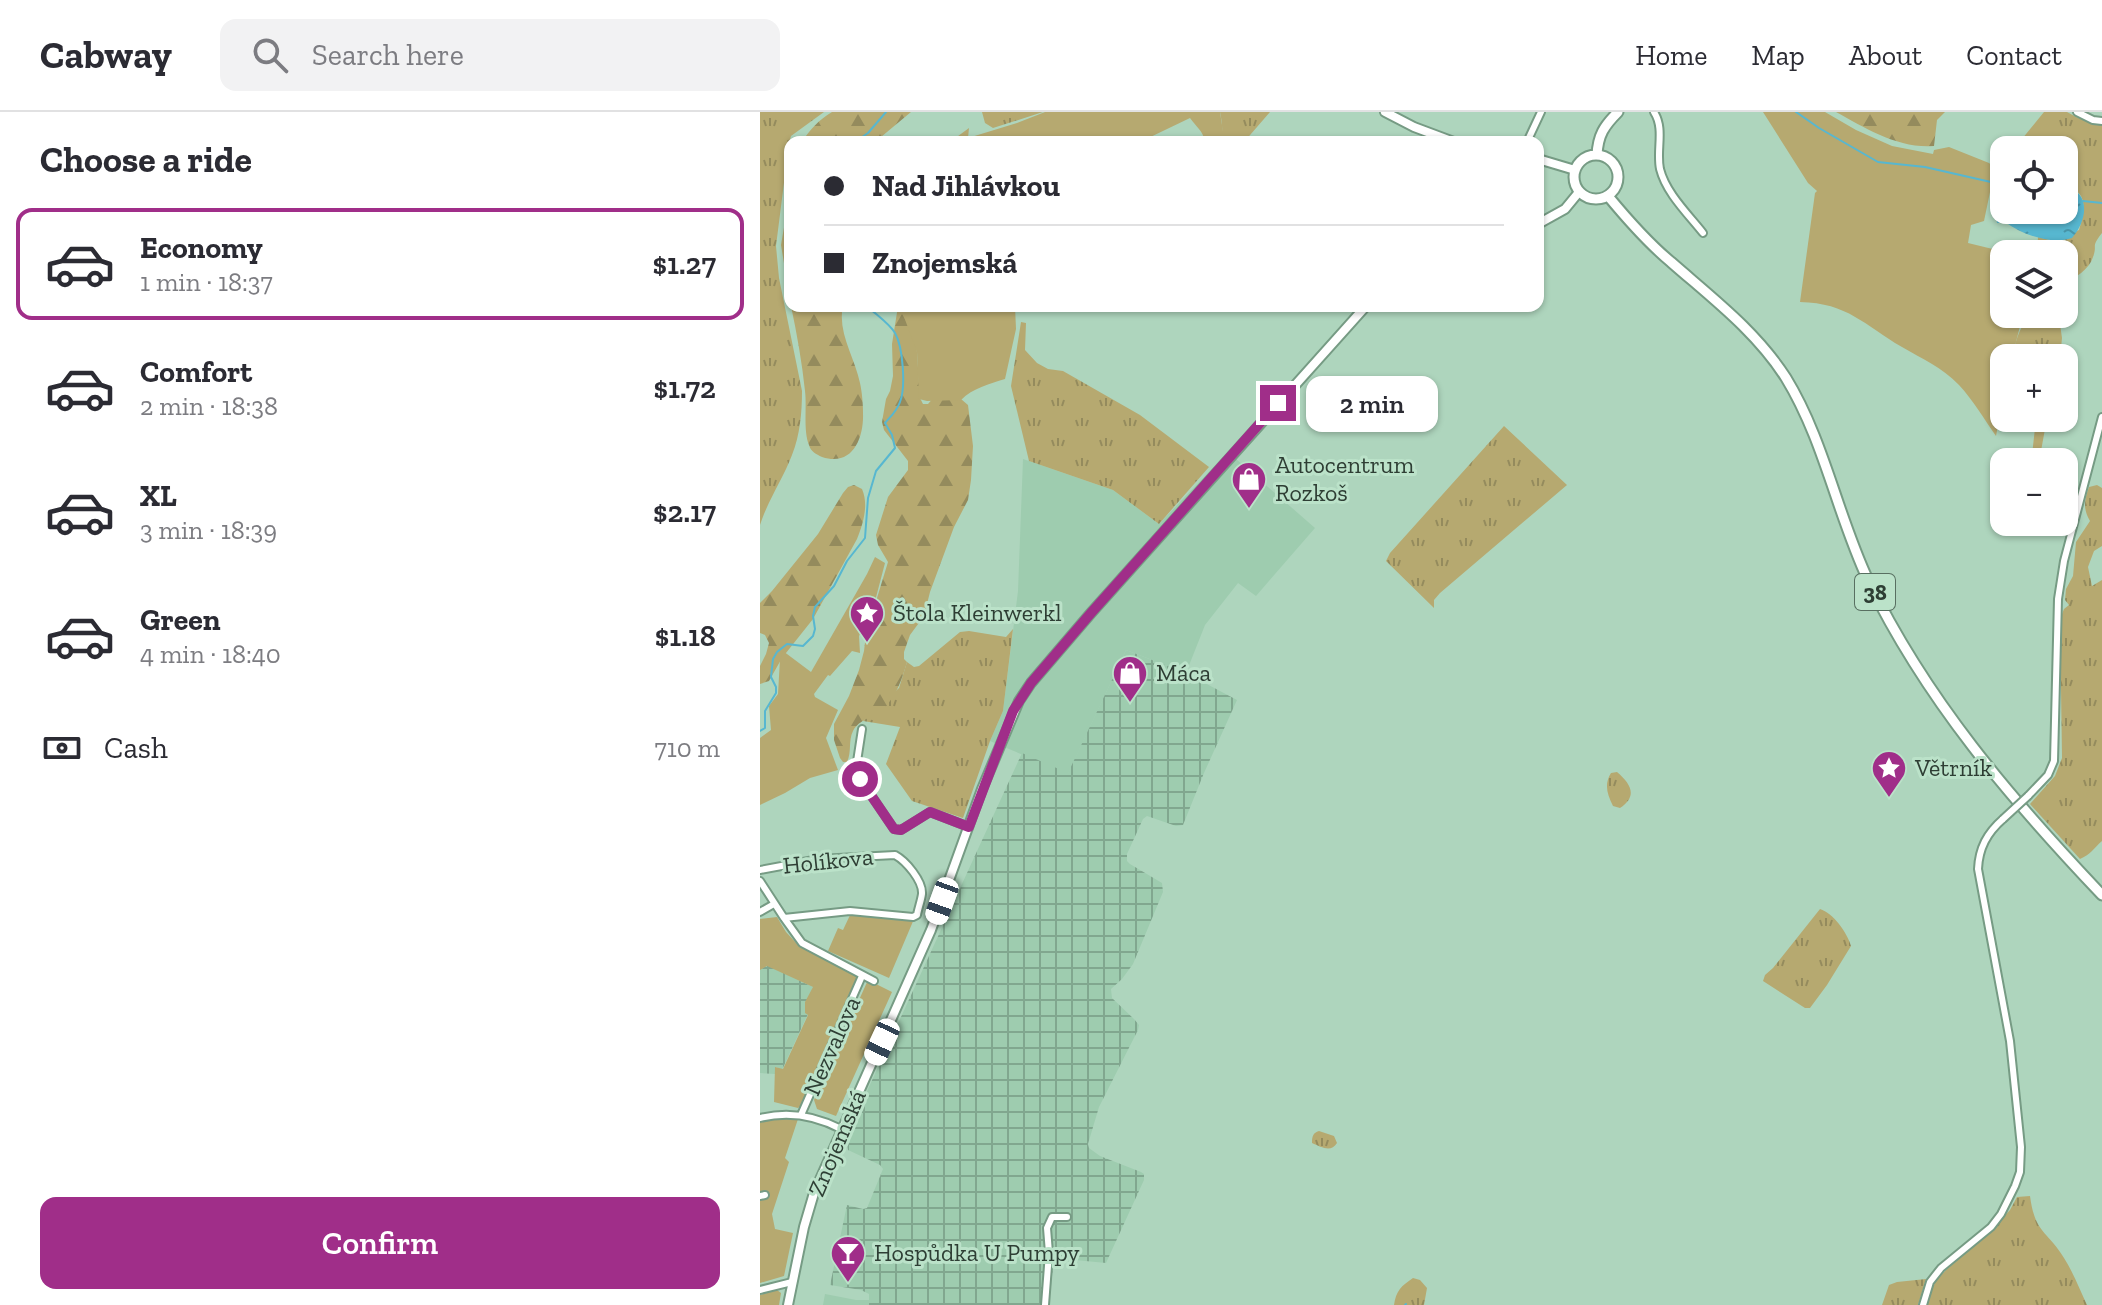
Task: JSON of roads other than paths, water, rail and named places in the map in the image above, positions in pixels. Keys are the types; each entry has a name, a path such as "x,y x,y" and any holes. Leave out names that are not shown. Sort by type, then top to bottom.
{"main road":[{"path":"1385,112 1438,136"},
{"path":"1597,155 1599,135 1618,112"},
{"path":"1597,155 1610,160 1617,172 1617,185 1608,196 1595,200 1579,192 1575,170 1583,159 1597,155"},
{"path":"1544,161 1575,170"},
{"path":"1544,221 1565,209 1579,192"},
{"name":"38","path":"1608,196 1669,261 1736,319 1775,362 1813,431 1846,528 1868,578 1925,682 1990,770 2102,895"},
{"name":"Znojemská","path":"788,1305 811,1200 931,930 1013,711 1031,683 1091,613 1360,312"}],"street":[{"path":"1530,136 1541,112"},
{"path":"1654,112 1659,124 1661,173 1703,233"},
{"path":"2077,112 2102,121"},
{"path":"1923,1305 1930,1282 1941,1268 1991,1227 2001,1214 2020,1172 2021,1147 2010,1041 1978,869 1981,849 1992,829 2048,775 2056,753 2058,599 2064,561 2102,417"},
{"path":"862,729 857,771 894,829 901,830 930,812 969,827"},
{"name":"Holíkova","path":"760,870 819,859 895,855 902,859 919,883 922,894 917,915 913,917 850,911 784,918"},
{"name":"Nezvalova","path":"760,881 802,943 874,981"},
{"path":"760,912 774,904"},
{"name":"Nezvalova","path":"801,1115 862,976"},
{"path":"760,1118 801,1115 841,1129"},
{"path":"1045,1305 1048,1224 1052,1217 1067,1217"},
{"path":"760,1290 792,1282"}],"water":[{"path":"2078,193 2083,201 2081,224 2072,238 2046,239 2008,224 2078,224"}],"waterway":[{"path":"864,136 886,112"},
{"path":"1796,112 1878,162 1925,167 1990,182"},
{"path":"2083,201 2102,203"},
{"path":"760,731 765,728 765,711 776,693 771,677 773,659 787,644 803,646 813,636 815,607 834,586 847,561 865,538 868,498 876,471 895,448 885,423 897,408 902,395 902,357 892,329 874,312"}],"place":[{"name":"Autocentrum Rozkoš","path":"1249,510"},
{"name":"Štola Kleinwerkl","path":"867,644"},
{"name":"Máca","path":"1130,704"},
{"name":"Větrník","path":"1889,799"},
{"name":"Hospůdka U Pumpy","path":"848,1284"}]}
